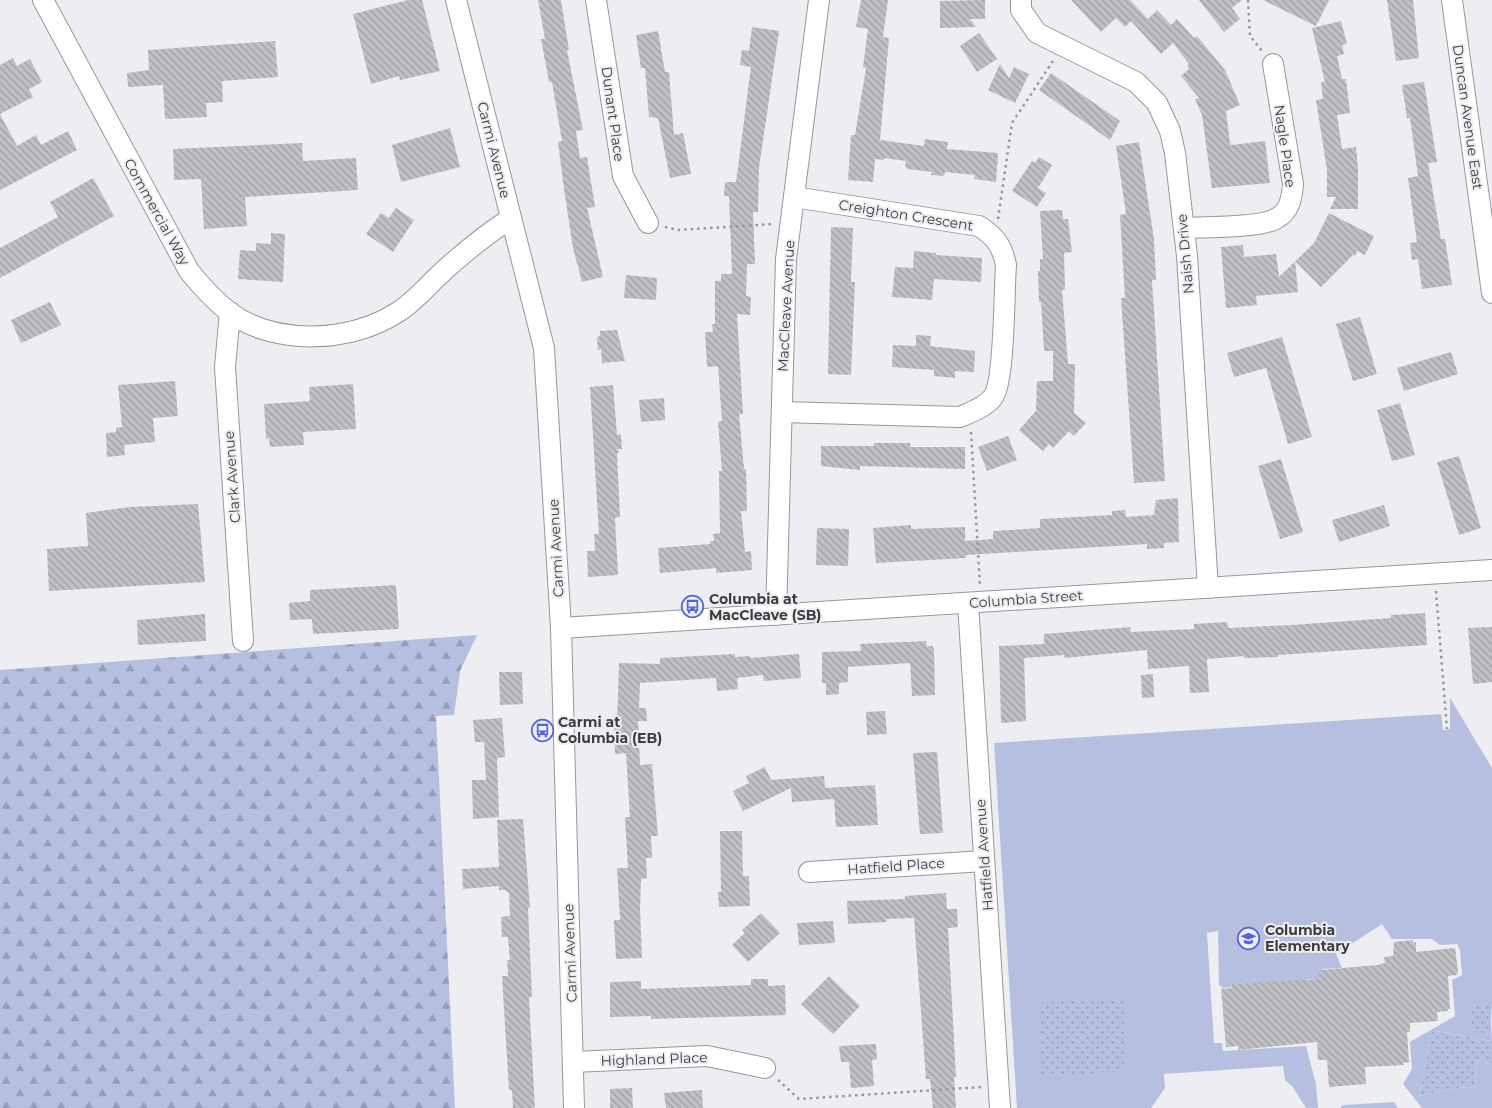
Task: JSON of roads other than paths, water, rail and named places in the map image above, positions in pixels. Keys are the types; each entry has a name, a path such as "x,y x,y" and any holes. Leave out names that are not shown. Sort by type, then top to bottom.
{"street":[{"name":"Commercial Way","path":"43,0 177,251 206,291 230,312 259,327 310,336 347,332 368,327 384,320 416,298 482,237 511,218"},
{"name":"Carmi Avenue","path":"456,0 544,348 561,628 574,1108"},
{"name":"Dunant Place","path":"596,0 623,176 648,223"},
{"name":"MacCleave Avenue","path":"776,615 786,259 820,0"},
{"name":"Naish Drive","path":"1021,0 1021,10 1037,33 1136,82 1157,103 1170,131 1175,153 1184,228 1208,588"},
{"name":"Duncan Avenue East","path":"1452,0 1492,293"},
{"name":"Nagle Place","path":"1184,228 1264,223 1277,219 1287,209 1292,197 1293,184 1273,64"},
{"name":"Creighton Crescent","path":"782,412 960,417 994,396 1000,376 1006,265 1002,248 995,238 979,226 794,197"},
{"name":"Clark Avenue","path":"230,312 225,367 242,641"},
{"name":"Columbia Street","path":"561,628 1492,570"},
{"name":"Hatfield Avenue","path":"976,602 984,861 1000,1108"},
{"name":"Hatfield Place","path":"809,872 984,861"},
{"name":"Highland Place","path":"573,1062 707,1056 765,1068"}],"place":[{"name":"Columbia at MacCleave (SB)","path":"693,607"},
{"name":"Carmi at Columbia (EB)","path":"542,730"},
{"name":"Columbia Elementary","path":"1249,938"}]}
